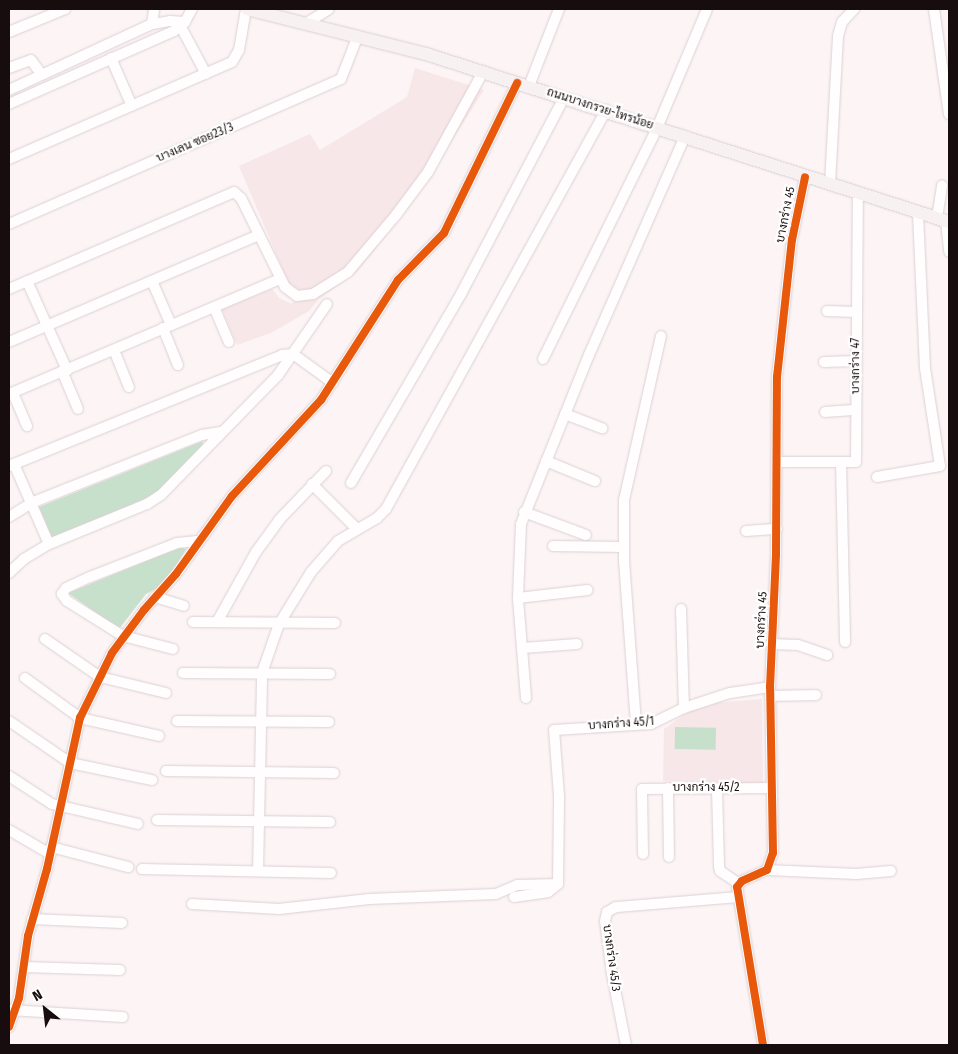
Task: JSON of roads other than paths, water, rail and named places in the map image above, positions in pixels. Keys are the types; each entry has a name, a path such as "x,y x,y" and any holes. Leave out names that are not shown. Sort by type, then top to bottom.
{"main road":[{"name":"ถนนบางกรวย-ไทรน้อย","path":"247,9 523,84 944,221"}],"street":[{"path":"9,32 64,9"},
{"path":"152,24 154,9"},
{"path":"9,104 183,24 192,9"},
{"path":"9,159 206,74 236,58 247,9"},
{"path":"305,24 328,9"},
{"path":"9,1027 24,967 32,919 61,807 80,718 100,677 123,636 176,574 197,541 238,489 307,417 334,383 391,288 444,233 523,84 559,9"},
{"path":"543,359 657,128 706,9"},
{"path":"830,184 838,36 842,22 854,9"},
{"path":"934,9 949,114"},
{"path":"9,90 152,24 170,20 183,24 206,74"},
{"name":"บางเลน ซอย23/3","path":"9,224 341,79 357,38"},
{"path":"110,58 132,106"},
{"path":"9,68 32,60 41,74"},
{"path":"9,289 234,192 241,198 280,279 292,293 303,297 325,288 360,260 428,172 483,72"},
{"path":"350,483 461,294 564,98"},
{"path":"258,871 262,673 279,624 311,572 338,541 356,528 377,518 386,509 606,110"},
{"path":"526,698 518,598 518,538 524,512 686,136"},
{"name":"บางกร่าง 45","path":"766,870 773,853 770,691 777,529 779,340 792,240 805,177"},
{"path":"942,186 944,221 949,252"},
{"name":"บางกร่าง 47","path":"841,463 856,462 858,193"},
{"path":"877,478 940,466 925,368 918,212"},
{"path":"9,342 259,236"},
{"path":"27,426 11,393 280,279"},
{"path":"27,281 47,325 78,409"},
{"path":"152,281 178,365"},
{"path":"9,573 24,559 49,544 153,500 267,387 293,354 327,304"},
{"path":"214,308 228,342"},
{"path":"827,311 856,312"},
{"path":"636,724 623,547 624,500 629,469 661,336"},
{"path":"114,350 130,387"},
{"path":"49,544 31,503 11,465 273,358 293,354 334,383"},
{"path":"824,362 856,361"},
{"path":"826,412 856,410"},
{"path":"565,414 602,428"},
{"path":"9,517 31,503 202,435 221,432"},
{"path":"546,462 596,481"},
{"path":"778,462 841,463 845,642"},
{"path":"217,622 256,552 312,484 326,471"},
{"path":"312,484 356,528"},
{"path":"524,512 586,535"},
{"path":"746,531 777,529"},
{"path":"173,649 123,636 67,601 64,591 90,577 177,543 197,541"},
{"path":"553,546 623,547"},
{"path":"518,598 588,590"},
{"path":"155,598 184,606"},
{"path":"681,609 684,708"},
{"path":"193,622 335,623"},
{"path":"46,639 100,677 166,693"},
{"path":"523,648 578,644"},
{"path":"771,644 798,645 827,655"},
{"path":"183,673 330,674"},
{"path":"25,678 80,718 159,736"},
{"name":"บางกร่าง 45/1","path":"558,884 559,796 554,730 660,721 684,708 730,693 770,691 816,695"},
{"path":"9,721 70,763 152,780"},
{"path":"177,721 330,722"},
{"path":"166,771 334,773"},
{"path":"9,776 43,800 61,807 138,824"},
{"path":"668,788 668,857"},
{"path":"717,788 720,872 739,884"},
{"name":"บางกร่าง 45/2","path":"643,854 642,789 771,788"},
{"path":"157,820 330,822"},
{"path":"9,830 50,851 128,867"},
{"path":"142,870 331,873"},
{"path":"739,884 766,870 856,874 891,871"},
{"path":"514,897 551,891 558,884"},
{"path":"192,904 279,909 369,899 486,895 502,893 517,885 558,884"},
{"path":"739,884 737,898 764,1045"},
{"name":"บางกร่าง 45/3","path":"626,1045 612,974 605,921 607,912 616,907 737,898"},
{"path":"32,919 122,924"},
{"path":"24,967 120,970"},
{"path":"12,1010 123,1018"}]}
